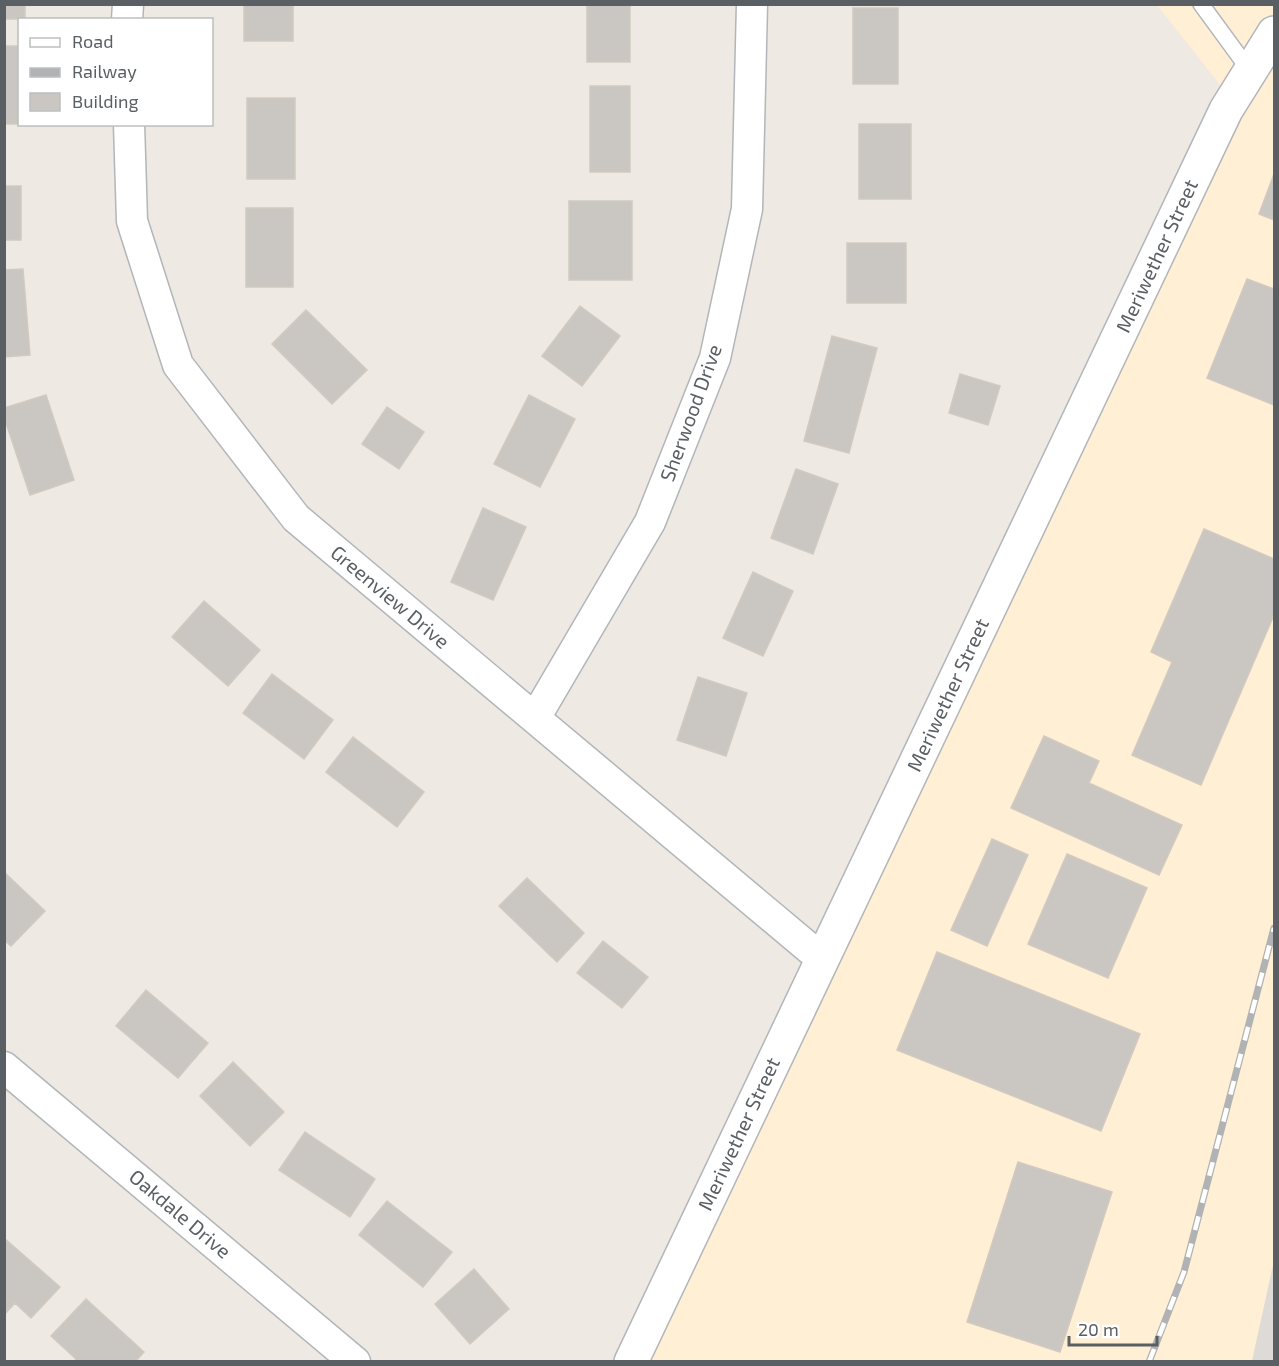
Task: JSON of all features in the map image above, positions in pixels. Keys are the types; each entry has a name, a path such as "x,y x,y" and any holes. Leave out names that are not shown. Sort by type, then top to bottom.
{"street":[{"name":"Sherwood Drive","path":"534,718 650,522 715,358 747,209 752,4"},
{"name":"Meriwether Street","path":"631,1362 1226,111 1275,33"},
{"name":"Greenview Drive","path":"129,126 132,220 178,366 296,518 822,959"},
{"name":"Oakdale Drive","path":"4,1067 355,1362"}],"lane":[{"path":"1201,4 1250,71"}],"shaded area":[{"path":"1157,5 1274,5 1274,1261 1252,1361 621,1362 1228,95"},
{"path":"1274,1261 1274,1361 1252,1361"}],"building":[{"path":"4,4 25,4 25,18 4,19"},
{"path":"244,4 293,4 293,41 244,41"},
{"path":"587,4 630,4 630,62 587,62"},
{"path":"853,8 898,8 898,84 853,84"},
{"path":"4,46 18,46 18,124 4,124"},
{"path":"590,86 630,86 630,172 590,172"},
{"path":"247,98 295,98 295,179 247,179"},
{"path":"859,124 911,124 911,199 859,199"},
{"path":"1274,174 1274,220 1259,214"},
{"path":"4,186 21,186 21,240 4,240"},
{"path":"569,201 632,201 632,280 569,280"},
{"path":"246,208 293,208 293,287 246,287"},
{"path":"847,243 906,243 906,303 847,303"},
{"path":"23,269 30,355 4,357 4,270"},
{"path":"1247,279 1274,289 1274,405 1207,378"},
{"path":"580,306 620,336 582,386 542,356"},
{"path":"306,310 367,370 332,404 272,344"},
{"path":"832,336 877,348 849,453 804,441"},
{"path":"960,374 1000,386 988,425 949,413"},
{"path":"46,395 74,480 30,495 4,417 4,408"},
{"path":"529,395 575,419 540,487 494,464"},
{"path":"387,407 424,432 399,469 362,444"},
{"path":"796,469 838,484 813,554 771,538"},
{"path":"483,508 526,527 493,600 451,582"},
{"path":"1204,529 1274,559 1274,615 1201,785 1132,755 1172,662 1151,652"},
{"path":"753,572 793,591 763,656 723,638"},
{"path":"204,601 260,650 228,686 172,637"},
{"path":"272,674 333,720 304,759 243,713"},
{"path":"698,677 747,693 726,756 677,740"},
{"path":"1044,736 1099,761 1089,783 1182,825 1159,875 1011,808"},
{"path":"353,737 424,792 397,827 326,772"},
{"path":"992,839 1028,855 987,946 951,930"},
{"path":"1067,854 1147,888 1108,978 1028,944"},
{"path":"4,872 45,911 11,946 4,940"},
{"path":"527,878 584,933 557,962 499,906"},
{"path":"603,941 648,977 622,1008 577,973"},
{"path":"937,952 1140,1034 1101,1131 897,1050"},
{"path":"146,990 208,1043 178,1078 116,1026"},
{"path":"233,1062 284,1112 250,1146 200,1096"},
{"path":"305,1132 375,1179 350,1217 279,1170"},
{"path":"1018,1162 1112,1192 1060,1352 967,1322"},
{"path":"387,1201 452,1252 423,1287 359,1235"},
{"path":"4,1238 60,1287 31,1318 15,1303 4,1315"},
{"path":"474,1269 509,1309 470,1344 435,1304"},
{"path":"86,1299 144,1352 135,1362 74,1362 76,1359 51,1336"}],"railway":[{"path":"1149,1362 1184,1272 1274,928"}]}
